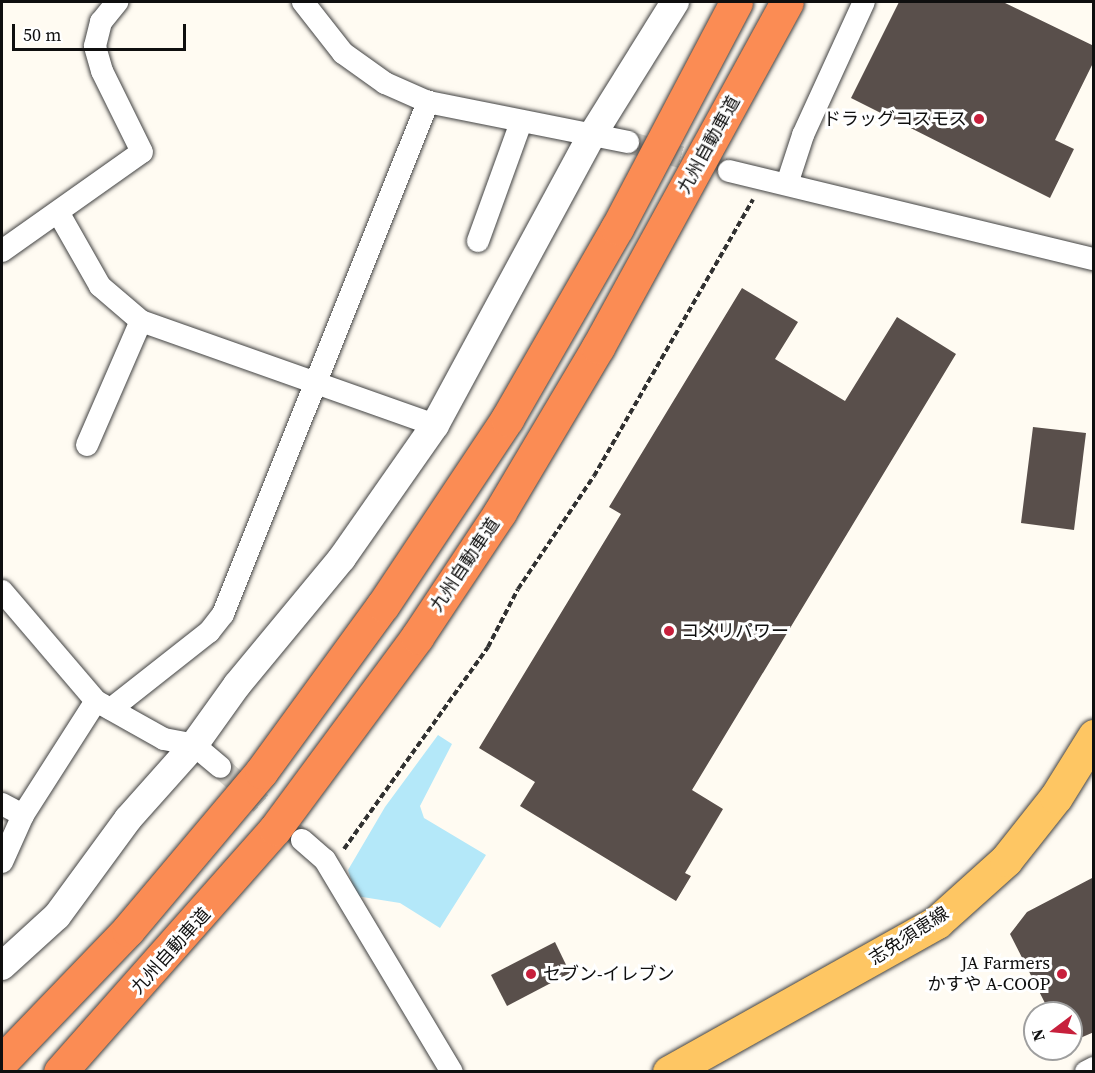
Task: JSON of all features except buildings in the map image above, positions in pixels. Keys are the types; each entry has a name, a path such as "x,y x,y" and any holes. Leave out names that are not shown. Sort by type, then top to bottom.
{"highway":[{"path":"2,1061 128,930 261,772 383,605 507,419 617,228 736,2"},
{"name":"九州自動車道","path":"60,1071 275,829 417,637 500,512 598,347 785,8"}],"main road":[{"name":"志免須恵線","path":"669,1071 937,922 1006,860 1056,797 1094,736"}],"street":[{"path":"2,251 142,152 102,71 95,46 101,22 117,2"},
{"path":"303,2 343,53 385,83 428,102 591,137 628,142"},
{"path":"2,966 57,916 128,819 194,745 237,685 342,558 435,425 591,137 675,2"},
{"path":"787,184 803,135 864,2"},
{"path":"2,862 23,815 104,705 209,632 223,614 428,102"},
{"path":"478,241 521,122"},
{"path":"729,171 1094,259"},
{"path":"58,212 100,286 141,321 435,425"},
{"path":"87,445 141,321"},
{"path":"2,591 104,705 164,739 194,745 220,767"},
{"path":"2,804 23,815"},
{"path":"302,840 330,870 452,1071"},
{"path":"1086,1071 1094,1068"}],"path":[{"path":"330,870 488,647 518,589 594,476 755,196 761,178"}],"water":[{"path":"438,735 452,744 420,806 424,818 486,855 440,928 400,903 356,896 348,870 385,807"}],"tunnel":[{"path":"628,142 729,171"},
{"path":"220,767 302,840"}],"place":[{"name":"ドラッグコスモス","path":"979,119"},
{"name":"コメリパワー","path":"669,631"},
{"name":"セブン-イレブン","path":"531,974"},
{"name":"JA Farmers かすや A-COOP","path":"1062,974"}]}
